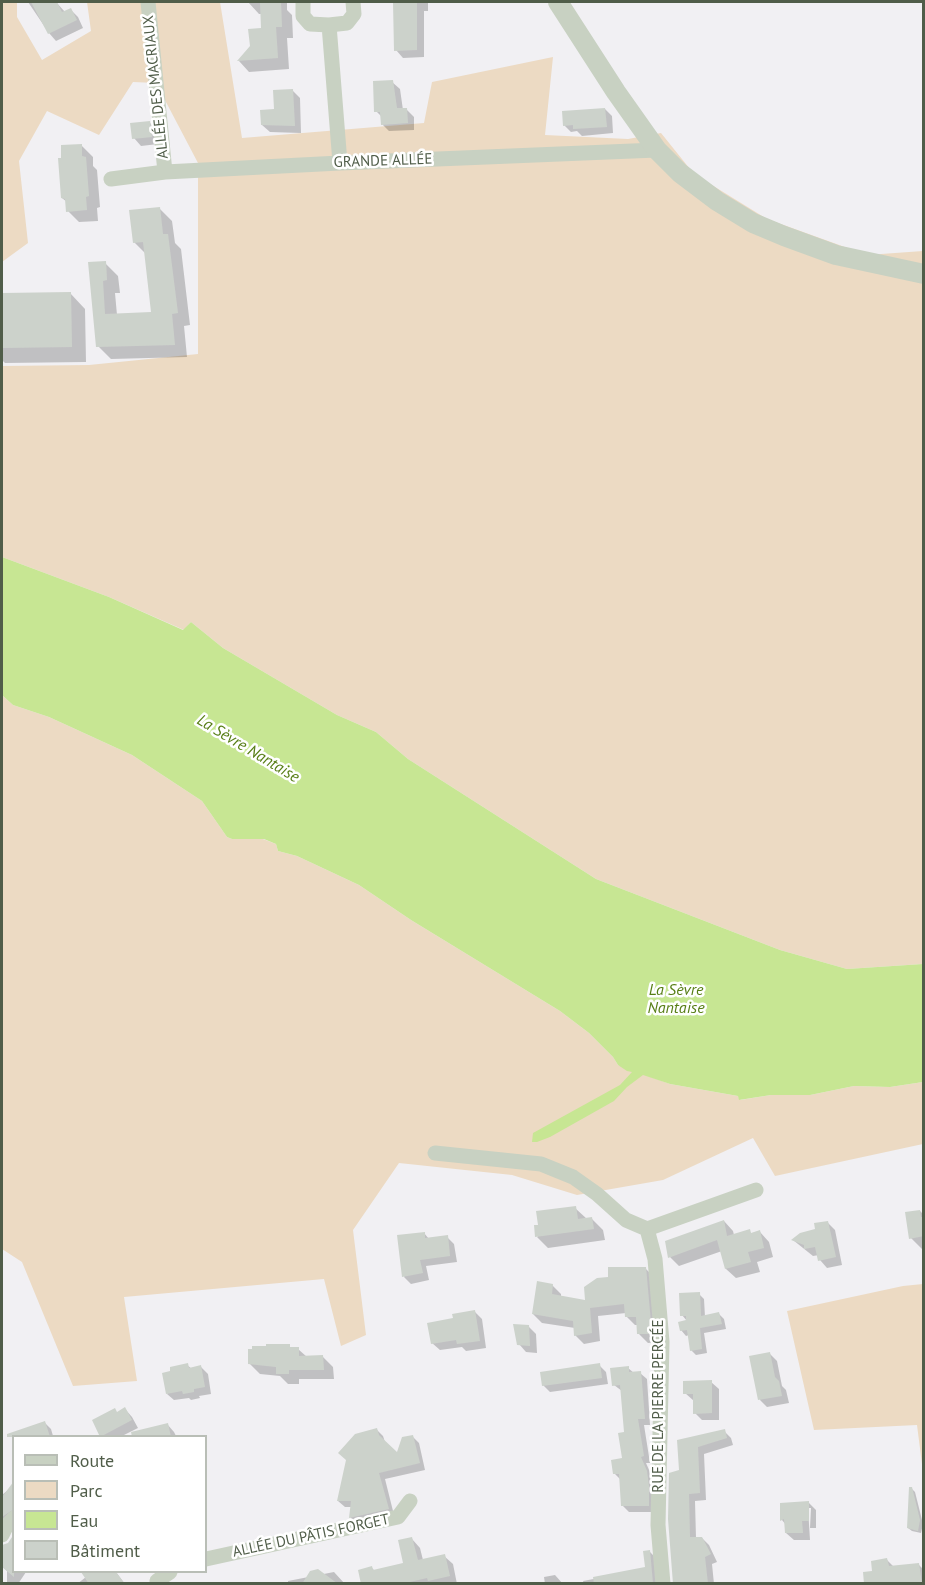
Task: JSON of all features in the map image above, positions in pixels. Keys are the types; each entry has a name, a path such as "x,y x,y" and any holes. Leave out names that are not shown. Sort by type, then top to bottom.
{"street":[{"name":"ALLÉE DES MACRIAUX","path":"147,2 165,172"},
{"path":"303,2 303,16 310,24 329,25 347,23 354,14 353,2"},
{"path":"558,2 616,92 657,150 680,173 717,201 753,223 784,237 837,255 924,274"},
{"path":"329,25 340,163"},
{"name":"GRANDE ALLÉE","path":"111,179 165,172 657,150"},
{"path":"435,1153 541,1164 573,1177 627,1220 647,1229 756,1190"},
{"name":"RUE DE LA PIERRE PERCÉE","path":"647,1229 655,1259 662,1342 658,1525 663,1584"},
{"name":"ALLÉE DU PÂTIS FORGET","path":"207,1559 398,1517 410,1501"},
{"path":"2,1535 12,1521"}],"green space":[{"path":"2,2 17,2 17,17 42,60 91,31 87,2 220,2 242,138 424,123 432,82 553,57 545,135 628,139 661,133 694,174 767,219 867,255 923,251 923,964 847,969 780,950 596,879 408,759 376,732 337,715 223,648 191,622 184,630 109,597 2,557 2,366 89,365 198,354 198,163 156,83 133,82 99,135 47,111 19,161 28,243 2,262"},
{"path":"2,695 13,705 49,717 132,755 202,801 227,837 263,839 276,844 278,851 297,856 359,885 411,920 560,1011 589,1033 618,1065 670,1084 738,1096 740,1100 771,1095 810,1095 854,1086 890,1087 923,1082 923,1144 775,1176 753,1138 663,1180 577,1195 512,1175 399,1163 353,1230 366,1335 341,1346 324,1279 124,1297 137,1381 73,1386 22,1262 2,1249"},
{"path":"924,1284 923,1472 917,1425 814,1430 787,1311 903,1286"}],"water":[{"name":"La Sèvre Nantaise","path":"2,557 109,597 183,630 191,622 223,648 337,715 376,732 408,759 596,879 780,950 847,969 923,964 923,1082 890,1087 854,1086 810,1095 771,1095 739,1100 738,1096 670,1084 643,1075 614,1101 550,1137 532,1142 533,1133 620,1085 632,1072 618,1065 589,1033 560,1011 411,920 359,885 297,856 278,851 276,844 264,839 227,837 202,801 132,755 49,717 13,705 2,695"}],"building":[{"path":"31,2 57,2 62,12 71,8 77,20 48,34"},
{"path":"260,2 281,2 282,27 276,27 278,58 237,61 250,46 248,29 261,28"},
{"path":"393,2 417,2 417,50 394,51"},
{"path":"393,80 397,108 407,108 408,123 381,125 380,112 374,112 373,81"},
{"path":"293,89 295,126 261,125 260,110 274,109 273,90"},
{"path":"605,108 607,127 573,129 573,125 563,126 562,111"},
{"path":"150,121 152,137 132,139 130,123"},
{"path":"82,144 82,156 86,157 89,196 86,197 87,210 66,212 65,199 61,198 58,158 61,158 61,145"},
{"path":"160,207 163,234 168,234 178,313 172,314 175,345 96,347 88,262 106,261 107,280 103,281 105,314 151,312 143,242 133,243 129,210"},
{"path":"71,292 72,347 2,348 2,293"},
{"path":"576,1206 578,1219 592,1217 594,1229 535,1237 534,1225 538,1225 536,1211"},
{"path":"920,1210 921,1217 924,1217 924,1236 909,1239 905,1212"},
{"path":"724,1220 727,1236 750,1229 751,1233 760,1230 764,1248 748,1252 751,1262 725,1269 717,1240 668,1258 665,1241"},
{"path":"828,1221 836,1257 818,1261 815,1247 804,1249 804,1245 791,1240 800,1233 815,1229 814,1223"},
{"path":"425,1232 425,1238 448,1235 450,1256 420,1260 423,1273 402,1277 397,1235"},
{"path":"608,1267 646,1267 652,1334 637,1334 636,1317 625,1317 624,1304 590,1308 592,1333 574,1336 573,1321 532,1314 537,1281 553,1284 552,1294 585,1300 584,1287 597,1278 608,1277"},
{"path":"700,1292 701,1316 719,1312 722,1324 700,1328 702,1349 690,1351 687,1330 680,1331 678,1322 686,1320 686,1316 680,1316 679,1293"},
{"path":"475,1310 480,1341 457,1344 456,1340 431,1344 427,1323 453,1318 452,1314"},
{"path":"513,1324 529,1325 530,1346 517,1345"},
{"path":"266,1344 290,1344 290,1347 299,1347 299,1356 323,1355 324,1370 289,1370 289,1374 276,1374 276,1367 248,1364 248,1349 252,1349 252,1346 266,1346"},
{"path":"770,1352 782,1396 758,1400 749,1356"},
{"path":"188,1363 189,1368 201,1365 205,1387 183,1394 182,1391 166,1394 162,1373 170,1371 170,1367"},
{"path":"600,1363 602,1378 542,1386 540,1372"},
{"path":"629,1366 629,1372 641,1371 645,1419 638,1419 644,1456 641,1457 647,1471 649,1486 649,1506 621,1506 619,1474 613,1474 611,1460 622,1458 618,1433 624,1432 620,1385 612,1386 610,1368"},
{"path":"712,1380 712,1413 693,1414 693,1394 683,1394 683,1381"},
{"path":"125,1407 132,1420 104,1435 99,1435 92,1420 115,1408 117,1412"},
{"path":"45,1421 49,1435 7,1437 7,1434"},
{"path":"168,1423 171,1435 132,1435 131,1432"},
{"path":"377,1428 379,1435 397,1452 402,1437 413,1435 420,1463 379,1473 389,1509 349,1518 351,1501 337,1501 346,1460 338,1453 355,1434"},
{"path":"725,1429 727,1438 698,1447 700,1493 689,1494 690,1537 702,1537 711,1554 705,1557 708,1584 673,1584 668,1519 669,1473 679,1470 677,1440"},
{"path":"12,1484 12,1510 2,1517 2,1497"},
{"path":"909,1487 912,1487 920,1520 918,1531 907,1528"},
{"path":"809,1501 809,1521 802,1521 803,1533 785,1533 784,1519 780,1521 780,1503"},
{"path":"12,1537 14,1577 2,1567 2,1545 8,1543"},
{"path":"412,1537 418,1560 445,1554 450,1576 401,1584 361,1584 358,1570 372,1566 373,1570 403,1563 398,1540"},
{"path":"650,1550 653,1584 594,1584 593,1577 645,1567 643,1551"},
{"path":"887,1558 889,1566 919,1563 922,1584 864,1584 863,1572 872,1571 871,1561"},
{"path":"318,1569 338,1584 302,1584 310,1571"},
{"path":"82,1573 117,1573 125,1584 89,1584"}]}
